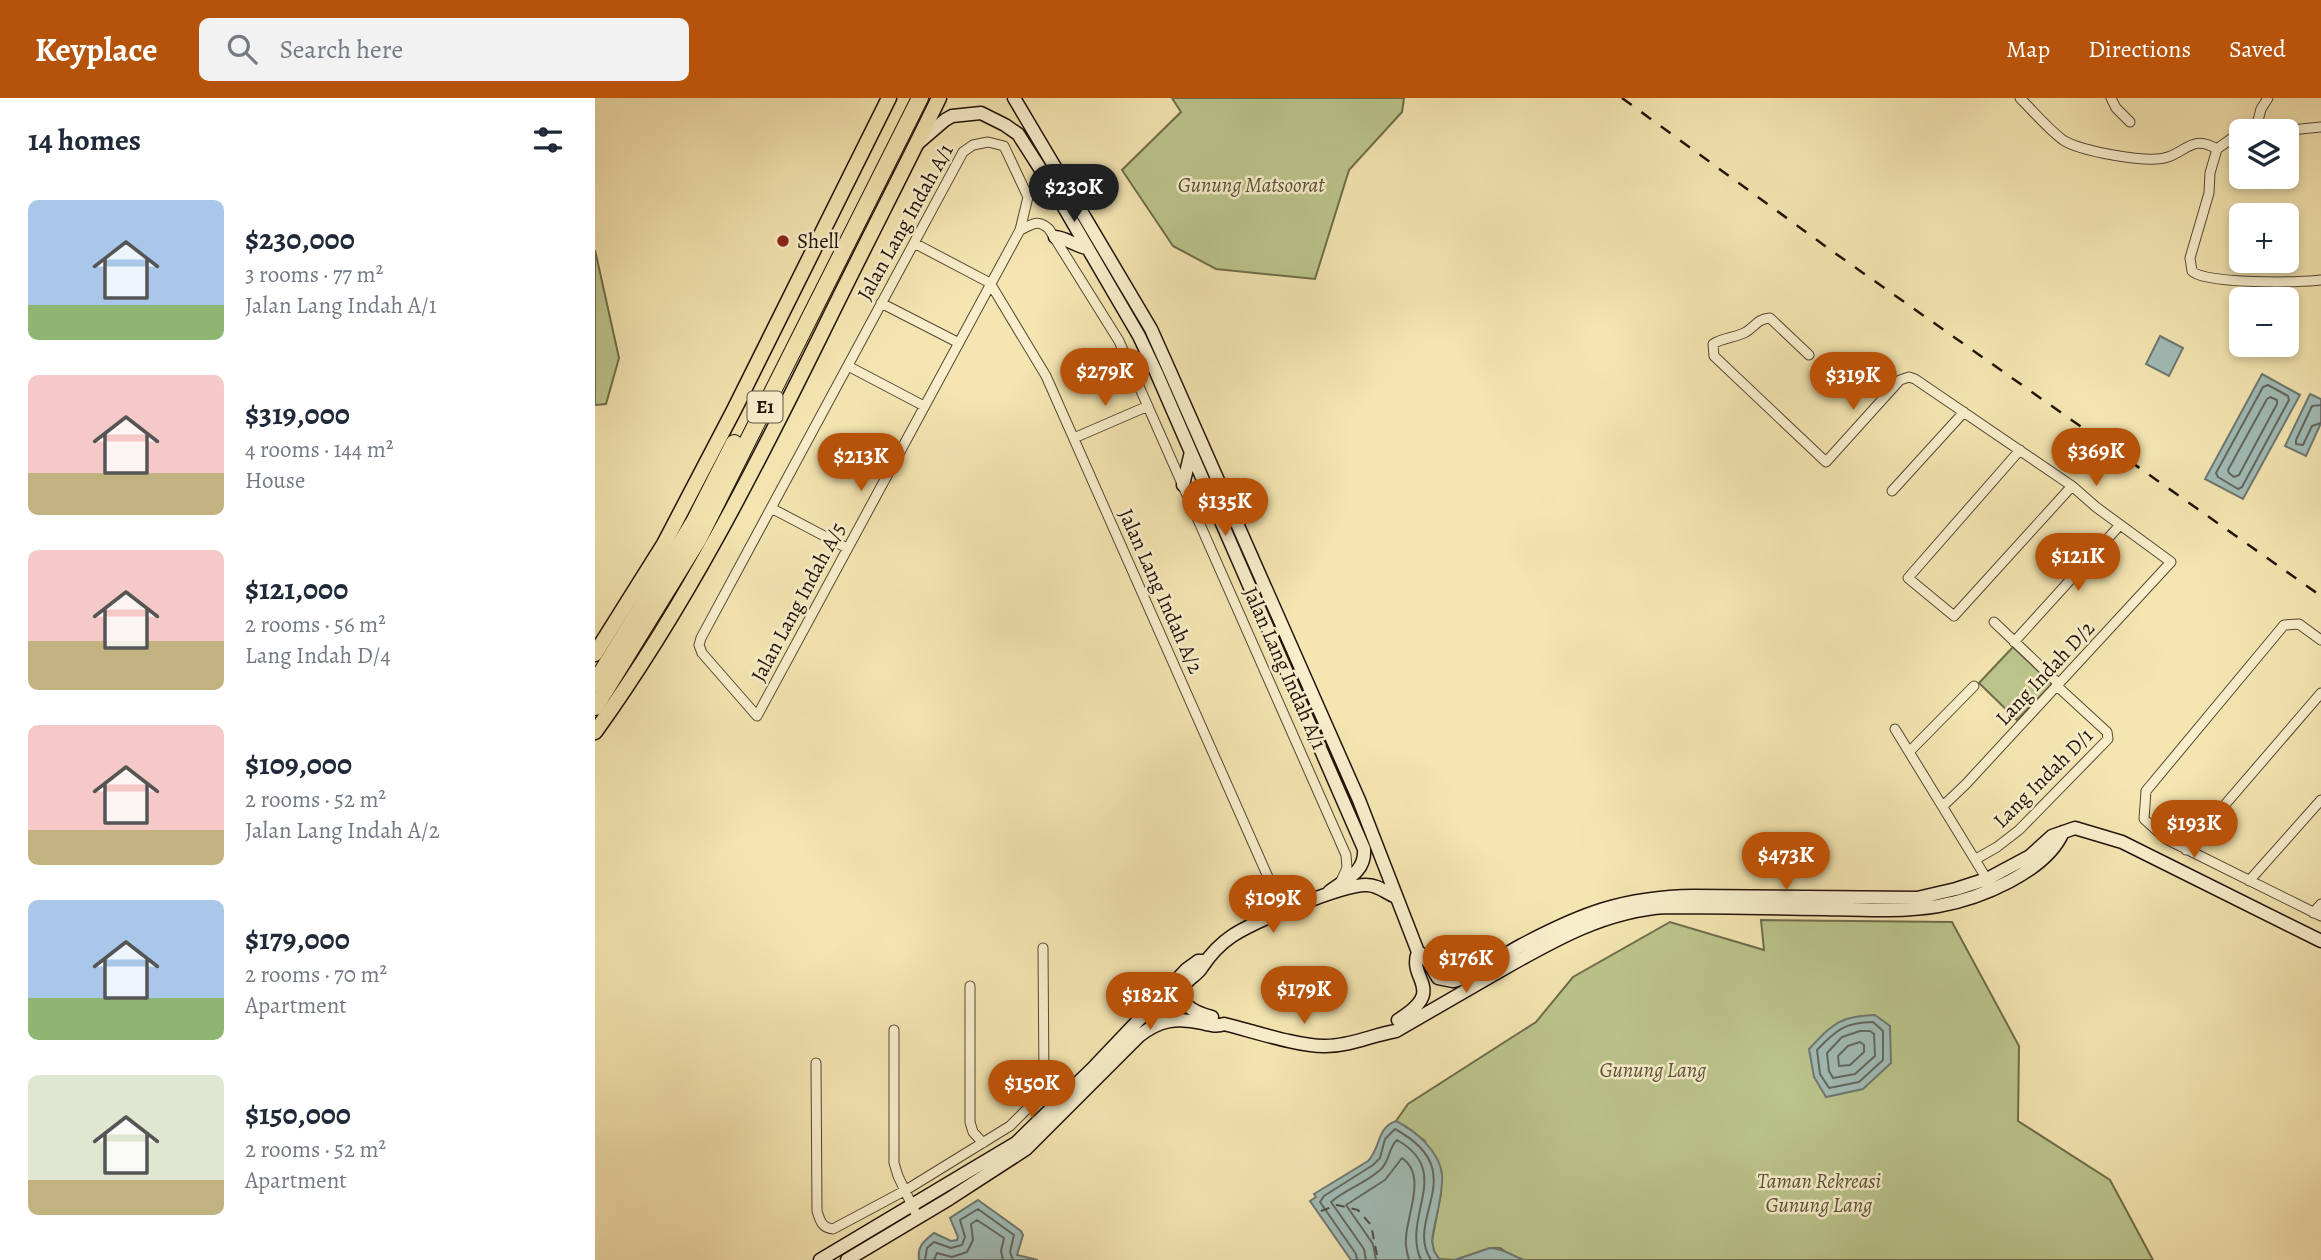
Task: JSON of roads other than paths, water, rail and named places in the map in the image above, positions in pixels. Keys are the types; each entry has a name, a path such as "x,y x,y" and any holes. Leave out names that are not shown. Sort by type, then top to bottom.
{"highway":[{"name":"E1","path":"595,683 694,522 910,98"},
{"name":"E1","path":"595,707 699,538 920,98"}],"main road":[{"path":"595,654 676,520 740,398 889,98"},
{"path":"595,732 709,553 753,473 939,98"}],"street":[{"path":"1014,98 1157,342 1359,800 1418,952 1416,961 1422,981 1422,996 1413,1011 1385,1031"},
{"path":"2020,98 2063,140 2076,146 2120,156 2154,159 2168,157 2193,144 2209,144 2217,149"},
{"path":"2111,98 2116,108 2130,122"},
{"path":"2258,119 2267,98"},
{"name":"Jalan Lang Indah A/1","path":"916,145 945,120 961,113 981,113 1019,134 1139,336 1364,849 1364,860 1357,872 1329,892"},
{"path":"2299,129 2321,127"},
{"path":"2229,140 2217,149 2210,173 2209,193 2190,258 2192,271 2203,278 2261,282 2321,281"},
{"name":"Jalan Lang Indah A/1","path":"757,716 702,653 699,645 963,152 979,143 994,142 1004,146 1027,192 1027,206 1020,230"},
{"path":"1020,230 1032,222 1040,222 1055,237 1064,237 1080,247 1087,248"},
{"name":"Jalan Lang Indah A/5","path":"757,716 1020,230"},
{"name":"Jalan Lang Indah A/1","path":"1055,237 1119,341 1183,485 1346,855 1347,868 1340,883"},
{"path":"914,243 990,284"},
{"name":"Jalan Lang Indah A/2","path":"990,284 1046,376 1272,886 1278,892 1303,904"},
{"path":"881,303 958,343"},
{"path":"1809,355 1770,318 1761,319 1749,330 1713,344 1714,356 1826,462 1900,380 1909,377 2072,486 2120,525 2014,642"},
{"path":"848,366 924,406"},
{"path":"1074,438 1148,406"},
{"path":"1892,491 1964,412"},
{"path":"2020,450 1908,578 1954,616 2072,486"},
{"path":"1183,485 1191,452"},
{"path":"771,508 847,548"},
{"name":"Lang Indah D/2","path":"1943,806 2171,562 2120,525"},
{"path":"1994,622 2058,685"},
{"path":"2321,640 2299,624 2284,625 2146,791 2144,819 2166,839 2186,850 2317,914 2321,904"},
{"name":"Lang Indah D/1","path":"1976,859 2019,830 2108,739 2107,732 2058,685"},
{"path":"1909,752 1974,686"},
{"path":"2186,850 2321,693"},
{"path":"1895,729 1990,884"},
{"path":"2249,881 2321,800"},
{"path":"820,1260 915,1212 1026,1149 1131,1044 1155,1025 1181,1020 1218,1026 1224,1024 1320,1046 1359,1041 1385,1031 1396,1031 1566,934 1614,916 1666,907 1918,909 1959,901 1990,884 2030,856 2052,836 2079,828 2122,842 2321,941"},
{"path":"1418,952 1425,956 1438,978 1453,981 1587,913 1658,896 1900,899 1990,884"},
{"path":"1224,1024 1219,1019 1190,1009 1182,998 1184,986 1202,968 1205,961 1233,935 1329,892 1368,885 1376,886 1396,897"},
{"path":"816,1063 817,1211 820,1222 827,1228 840,1227 1016,1122 1041,1094 1044,1083 1043,948"},
{"path":"847,1260 1016,1143 1090,1072 1187,969 1198,961 1205,961"},
{"path":"970,986 970,1122 983,1143"},
{"path":"894,1030 894,1163 915,1212"}],"water":[{"path":"2160,336 2183,348 2169,376 2146,364"},
{"path":"2262,374 2300,395 2243,499 2205,479"},
{"path":"2310,394 2321,399 2321,423 2306,456 2285,446"},
{"path":"1875,1015 1890,1026 1891,1063 1863,1089 1826,1097 1814,1077 1809,1049 1837,1023 1853,1017"},
{"path":"1396,1121 1425,1143 1440,1166 1442,1190 1432,1241 1439,1259 1444,1260 1351,1260 1310,1201 1316,1197 1314,1194 1368,1161 1385,1128"},
{"path":"978,1200 1021,1231 1023,1235 1017,1255 1038,1260 919,1260 920,1247 934,1233 951,1241 957,1240 950,1218"},
{"path":"1490,1248 1524,1260 1455,1260"}],"railway":[{"path":"1622,98 1832,251 2321,596"}],"place":[{"name":"Shell","path":"783,241"}],"park label":[{"name":"Gunung Matsoorat","path":"1251,185"},
{"name":"Gunung Lang","path":"1653,1070"},
{"name":"Taman Rekreasi Gunung Lang","path":"1819,1193"}]}
